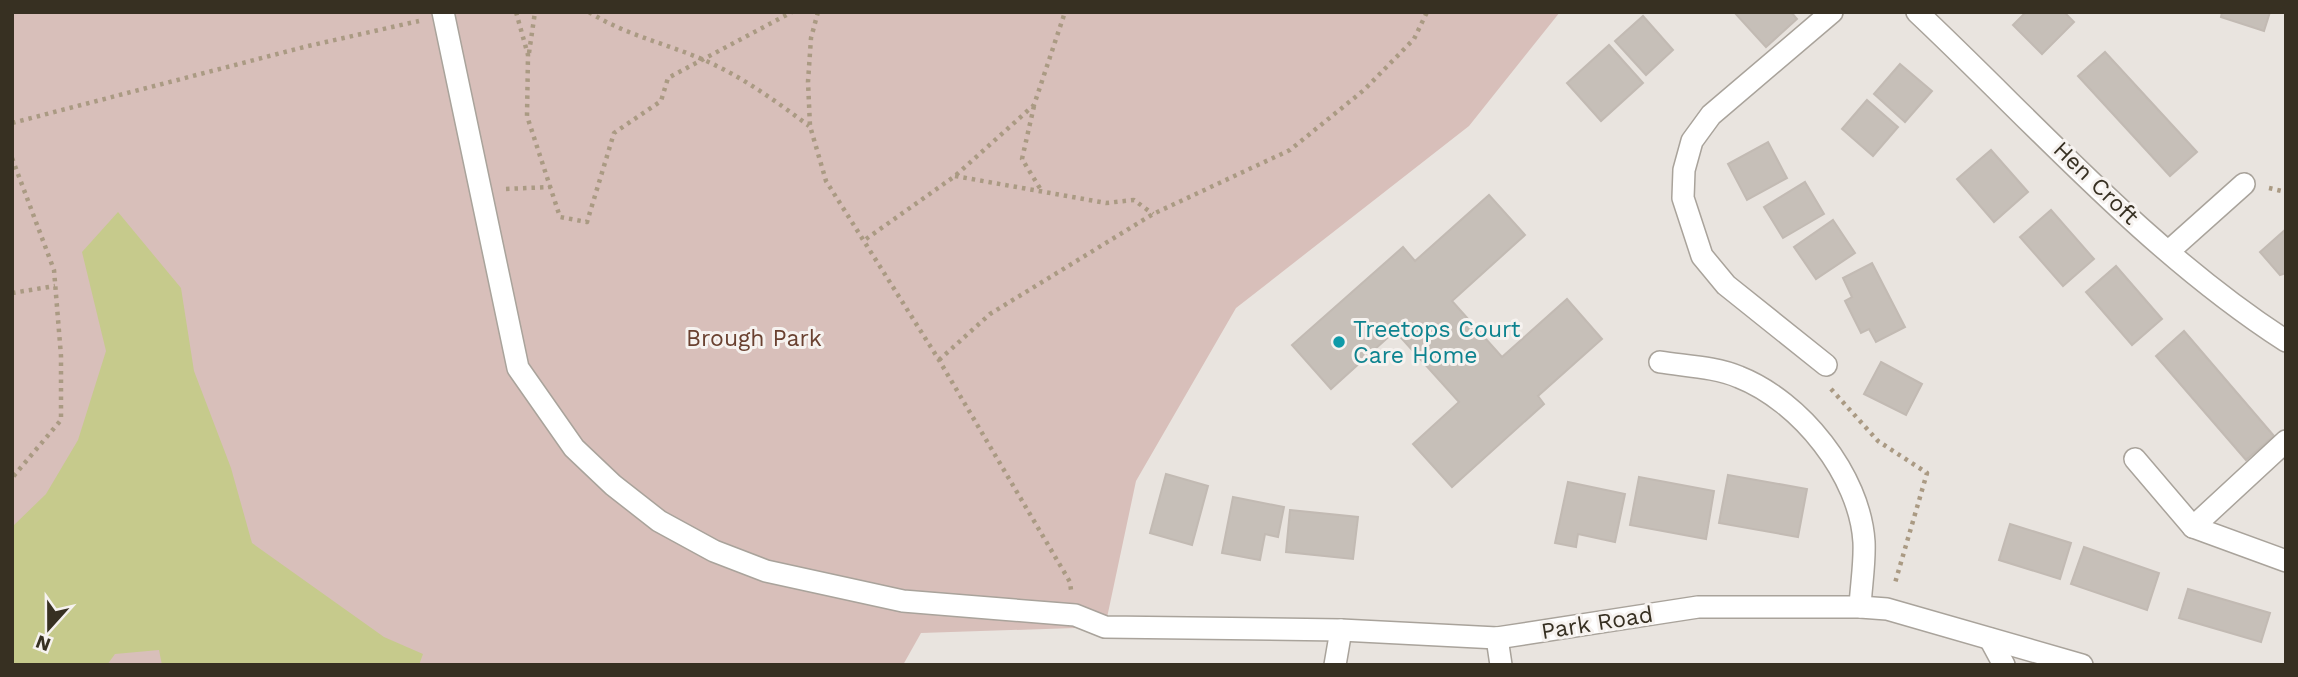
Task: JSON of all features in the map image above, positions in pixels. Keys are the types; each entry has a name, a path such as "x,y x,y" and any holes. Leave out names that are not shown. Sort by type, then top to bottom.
{"street":[{"path":"1826,365 1727,285 1702,256 1682,198 1684,170 1692,141 1711,115 1832,12"},
{"name":"Hen Croft","path":"1917,12 2169,251 2253,320 2286,341"},
{"path":"443,13 518,368 574,448 659,521 714,551 766,571 903,601 974,609 1075,615"},
{"path":"2169,251 2244,184"},
{"path":"1660,362 1737,376 1778,397 1808,424 1836,464 1853,500 1864,540 1860,607"},
{"path":"2193,527 2286,441"},
{"path":"2136,459 2193,527 2286,561"},
{"name":"Park Road","path":"1075,615 1105,627 1341,630 1497,638 1698,607 1860,607 1887,609 2082,665"},
{"path":"1335,665 1341,630"},
{"path":"1497,638 1501,665"},
{"path":"1990,639 2004,665"}],"path":[{"path":"516,12 528,55"},
{"path":"535,12 528,55 527,116 561,217 587,222 614,133 661,101 668,78 792,12"},
{"path":"589,12 614,28 704,60 772,98 810,126"},
{"path":"818,12 811,38 808,82 810,126 826,181 866,239 1070,582 1075,615"},
{"path":"1041,190 1021,159 1034,105 1065,12"},
{"path":"939,360 990,314 1153,214 1290,150 1372,81 1414,39 1427,12"},
{"path":"12,123 443,13"},
{"path":"866,239 955,177 1034,105"},
{"path":"12,158 54,270 61,356 61,420 12,478"},
{"path":"955,177 1106,203 1134,200 1153,214"},
{"path":"481,189 551,187"},
{"path":"12,293 55,286"},
{"path":"1826,365 1827,384 1878,441 1927,472 1887,609"}],"green space":[{"name":"Brough Park","path":"12,12 1560,12 1469,126 1236,308 1136,481 1105,627 921,633 903,665 12,665"}],"shaded area":[{"path":"118,212 181,288 194,371 231,468 252,543 384,637 423,654 419,665 162,665 159,650 115,654 107,665 12,665 12,527 46,494 78,440 106,351 82,252"}],"building":[{"path":"1734,12 1791,12 1797,19 1766,47"},
{"path":"2026,12 2064,12 2074,22 2042,54 2013,25"},
{"path":"2222,12 2270,12 2264,31 2221,17"},
{"path":"1643,16 1673,50 1646,75 1615,41"},
{"path":"1609,45 1643,83 1601,121 1567,83"},
{"path":"2105,52 2197,152 2170,176 2078,76"},
{"path":"1900,64 1932,91 1905,122 1874,94"},
{"path":"1867,100 1898,127 1873,156 1842,129"},
{"path":"1768,142 1787,178 1747,200 1728,164"},
{"path":"1991,150 2028,192 1994,222 1957,179"},
{"path":"1805,182 1824,214 1783,238 1764,207"},
{"name":"Treetops Court Care Home","path":"1489,195 1525,235 1452,301 1502,357 1567,299 1602,339 1538,396 1544,404 1452,487 1413,444 1459,402 1395,331 1331,389 1292,345 1403,247 1415,261"},
{"path":"2051,210 2094,259 2063,286 2020,237"},
{"path":"1833,220 1855,253 1816,279 1794,247"},
{"path":"2286,229 2286,273 2280,275 2260,252"},
{"path":"1872,263 1905,327 1876,342 1869,329 1861,333 1845,301 1852,297 1843,278"},
{"path":"2116,266 2162,319 2132,345 2086,292"},
{"path":"2184,331 2274,436 2246,460 2156,356"},
{"path":"1881,362 1922,384 1906,415 1864,394"},
{"path":"1166,474 1208,486 1192,545 1150,533"},
{"path":"1728,475 1807,489 1798,537 1719,523"},
{"path":"1639,477 1714,491 1706,539 1630,525"},
{"path":"1568,482 1625,494 1615,542 1578,534 1576,547 1555,543"},
{"path":"1233,497 1284,507 1278,537 1265,534 1260,560 1222,553"},
{"path":"1290,510 1358,517 1353,559 1286,552"},
{"path":"2010,524 2071,543 2060,579 1999,560"},
{"path":"2084,547 2159,573 2147,610 2071,584"},
{"path":"2188,589 2270,613 2261,642 2179,618"}],"place":[{"name":"Treetops Court Care Home","path":"1339,342"}]}
